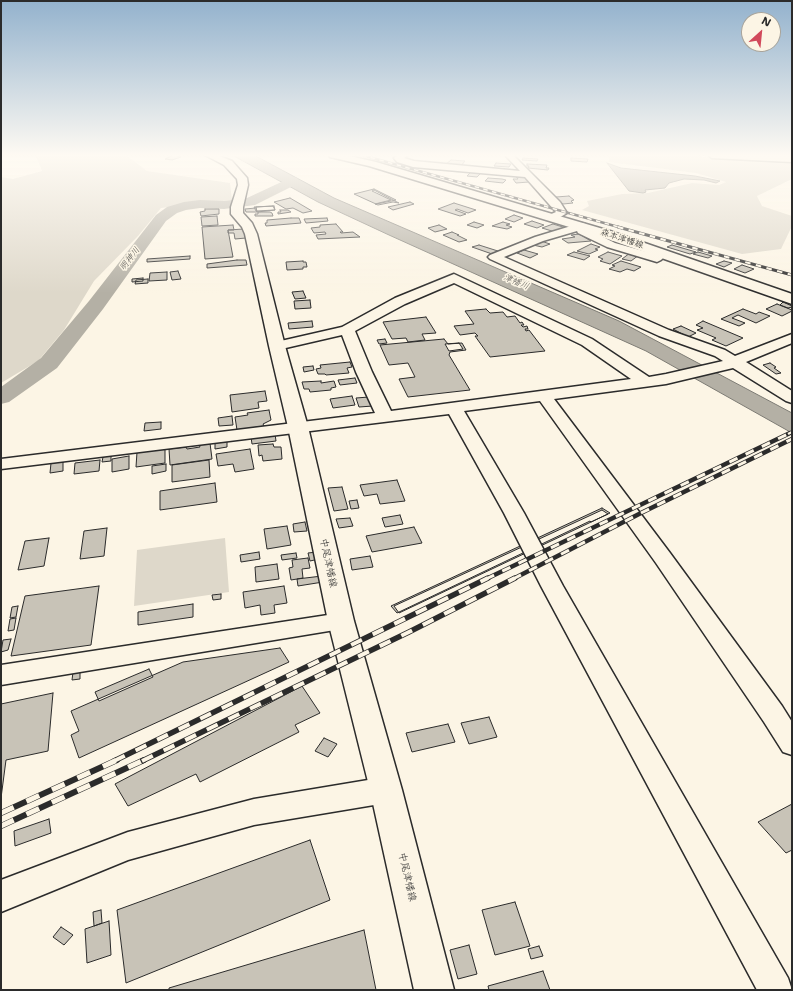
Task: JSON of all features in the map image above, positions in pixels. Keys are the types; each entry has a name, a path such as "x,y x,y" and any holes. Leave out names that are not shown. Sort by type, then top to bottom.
{"main road":[{"name":"中尾津幡線","path":"238,201 237,214 248,226 251,234 277,346 298,427 341,622 386,790 434,990"},
{"name":"森本津幡線","path":"497,201 581,226 704,267 792,299"}],"street":[{"path":"552,201 562,213 553,218"},
{"path":"657,258 611,245 582,231 581,226 539,239 494,257 664,333 720,353 731,363 792,398"},
{"path":"277,346 347,330 400,301 454,278 586,342 646,382"},
{"path":"347,330 364,372 385,416"},
{"path":"1,464 454,408 666,379 731,363 792,338"},
{"path":"544,396 662,558 773,714 792,744"},
{"path":"454,408 514,513 556,593 776,990"},
{"path":"1,675 341,622"},
{"path":"1,896 128,846 254,812 386,790"}],"shaded area":[{"path":"1,201 221,201 161,208 138,236 94,281 64,330 38,361 1,383"},
{"path":"587,201 760,201 762,206 792,216 792,226 781,249 742,254 582,210 589,206"},
{"path":"225,538 229,592 134,606 137,550"}],"water":[{"name":"津幡川","path":"317,201 342,201 619,321 792,413 792,433 646,351"}],"building":[{"path":"295,201 312,211 303,213 293,208 286,209 274,202"},
{"path":"370,201 390,201 376,204"},
{"path":"386,201 396,201 399,203 393,202 378,205 375,204"},
{"path":"560,201 571,201 573,203 563,204"},
{"path":"410,202 414,204 393,210 388,207"},
{"path":"454,203 476,210 468,213 457,209 455,210 466,214 460,216 438,209"},
{"path":"273,206 275,210 256,211 254,207"},
{"path":"274,206 275,210 257,212 256,207"},
{"path":"256,208 257,212 246,212 245,209"},
{"path":"205,209 219,209 219,214 201,216 200,212 205,211"},
{"path":"280,210 288,210 291,212 278,214 278,212 281,212"},
{"path":"258,212 270,212 273,216 255,216"},
{"path":"514,215 523,218 514,222 505,219"},
{"path":"217,216 218,225 202,226 201,217"},
{"path":"299,218 301,223 266,226 265,223 267,223 267,220"},
{"path":"327,218 328,221 306,223 304,219"},
{"path":"532,221 544,225 537,228 524,224"},
{"path":"474,222 484,225 477,228 467,225"},
{"path":"503,222 510,224 506,225 512,227 507,229 492,226"},
{"path":"336,224 343,232 340,232 341,233 353,232 360,237 318,239 316,235 326,234 325,232 314,233 311,228 320,227 320,225"},
{"path":"553,224 566,228 555,232 542,228"},
{"path":"233,225 234,230 228,230 233,257 205,259 202,227"},
{"path":"439,225 447,229 435,232 428,228"},
{"path":"244,229 246,238 235,239 234,233 228,233 228,230"},
{"path":"452,232 467,240 459,242 443,235"},
{"path":"579,234 591,241 568,243 562,239 575,237 571,235"},
{"path":"541,241 550,244 542,247 533,245"},
{"path":"591,244 600,247 595,249 598,250 589,254 577,251"},
{"path":"479,245 501,252 495,255 472,247"},
{"path":"672,245 696,252 690,254 667,247"},
{"path":"524,250 538,254 530,258 517,253"},
{"path":"574,252 590,256 584,260 567,255"},
{"path":"608,252 622,256 610,264 600,261 603,259 598,257"},
{"path":"698,252 712,256 708,258 693,254"},
{"path":"630,253 639,255 631,261 622,259"},
{"path":"190,256 190,259 147,262 147,259"},
{"path":"246,260 247,265 207,268 207,264"},
{"path":"621,261 641,267 634,271 627,269 620,272 609,269 615,266 612,265"},
{"path":"724,261 732,263 724,267 716,264"},
{"path":"286,262 306,262 307,267 303,267 303,269 287,270"},
{"path":"742,265 754,269 745,273 734,269"},
{"path":"178,271 181,279 172,280 170,272"},
{"path":"167,272 167,280 149,281 150,273"},
{"path":"143,278 143,281 132,282 132,279"},
{"path":"148,279 148,283 135,284 136,280"},
{"path":"303,291 306,298 295,299 292,292"},
{"path":"310,300 311,308 295,309 294,301"},
{"path":"783,302 792,307 788,308 780,305"},
{"path":"777,304 792,311 782,316 766,309"},
{"path":"486,309 490,313 503,312 507,317 515,316 520,323 522,322 524,325 521,325 523,327 527,326 528,329 525,329 526,331 529,330 545,351 490,357 475,336 478,336 475,333 460,335 454,326 474,324 465,311"},
{"path":"743,309 756,314 759,312 770,316 756,323 738,315 732,318 745,323 739,326 721,319"},
{"path":"426,317 436,333 422,334 425,340 408,342 406,338 392,339 383,322"},
{"path":"312,321 313,327 289,329 288,323"},
{"path":"703,321 743,338 726,346 712,340 716,338 697,330 703,328 696,325"},
{"path":"681,326 696,333 688,337 673,329"},
{"path":"385,339 387,343 379,344 377,340"},
{"path":"444,339 448,344 462,343 466,350 450,352 449,355 470,390 408,397 399,379 415,377 408,363 389,365 380,345"},
{"path":"459,343 463,349 449,351 445,344"},
{"path":"350,362 352,367 347,368 349,373 326,375 318,374 316,369 321,368 320,365"},
{"path":"770,363 781,373 776,374 763,365"},
{"path":"313,366 314,370 304,372 303,367"},
{"path":"355,378 357,383 340,385 338,380"},
{"path":"321,381 321,383 334,381 336,387 331,388 331,390 310,392 309,389 304,389 302,382"},
{"path":"265,391 267,401 258,402 259,408 232,412 230,395"},
{"path":"352,396 355,405 333,408 330,399"},
{"path":"369,397 373,406 359,407 356,398"},
{"path":"269,410 271,420 263,424 264,426 237,430 235,417 248,415 247,413"},
{"path":"232,416 233,425 219,426 218,418"},
{"path":"161,422 161,429 144,431 145,423"},
{"path":"275,434 276,441 252,444 251,437"},
{"path":"227,440 227,447 215,449 215,441"},
{"path":"210,443 212,459 170,465 169,449 186,447 187,449 200,447 199,444"},
{"path":"273,444 274,447 281,447 282,459 263,461 262,455 259,456 258,445"},
{"path":"165,449 165,463 136,467 137,452"},
{"path":"250,449 254,469 235,472 233,464 218,466 216,454"},
{"path":"111,455 111,461 102,462 103,457"},
{"path":"129,456 129,469 112,472 112,459"},
{"path":"100,460 99,471 74,474 75,463"},
{"path":"209,460 210,477 172,482 172,465"},
{"path":"63,462 63,471 50,473 51,463"},
{"path":"166,464 166,471 152,474 152,466"},
{"path":"397,480 405,501 380,504 377,494 364,496 360,485"},
{"path":"215,483 217,502 160,510 160,491"},
{"path":"342,487 348,509 334,511 328,488"},
{"path":"357,500 359,508 351,509 349,501"},
{"path":"602,508 610,513 591,522 590,521 397,613 391,606"},
{"path":"602,510 608,514 399,613 394,606"},
{"path":"400,515 403,524 385,527 382,518"},
{"path":"350,518 353,526 339,528 336,519"},
{"path":"305,522 307,531 294,532 293,524"},
{"path":"287,526 291,545 267,549 264,529"},
{"path":"414,527 422,543 372,552 366,536"},
{"path":"107,528 104,556 80,559 84,531"},
{"path":"49,538 44,566 18,570 25,541"},
{"path":"259,552 260,559 241,562 240,555"},
{"path":"317,552 319,559 310,561 308,553"},
{"path":"296,553 297,558 282,560 281,555"},
{"path":"370,556 373,567 352,570 350,559"},
{"path":"308,558 310,568 302,569 303,578 291,580 289,568 293,567 292,560"},
{"path":"277,564 279,579 256,582 255,567"},
{"path":"322,576 323,582 298,586 297,579"},
{"path":"99,586 91,645 11,656 25,596"},
{"path":"284,586 287,603 274,605 275,613 261,615 260,605 245,608 243,592"},
{"path":"221,594 221,599 213,600 212,595"},
{"path":"193,604 193,617 138,625 138,612"},
{"path":"18,606 16,617 10,618 12,607"},
{"path":"16,618 14,630 8,631 10,619"},
{"path":"11,639 8,650 1,652 3,640"},
{"path":"280,648 289,662 79,758 71,735 79,731 71,711 183,662"},
{"path":"149,669 153,677 99,701 95,692"},
{"path":"80,670 80,679 72,680 73,672"},
{"path":"302,686 320,713 295,725 299,732 200,782 196,774 128,806 115,784"},
{"path":"53,693 48,751 6,760 1,798 1,704"},
{"path":"489,717 497,737 469,744 461,723"},
{"path":"448,724 455,742 412,752 406,733"},
{"path":"324,738 337,744 328,757 315,751"},
{"path":"792,804 792,850 786,853 758,822"},
{"path":"49,819 51,833 15,846 14,831"},
{"path":"310,840 330,900 126,983 117,910"},
{"path":"515,902 530,946 495,955 482,910"},
{"path":"101,910 102,923 94,926 93,912"},
{"path":"109,921 111,955 87,963 85,929"},
{"path":"61,927 73,935 64,945 53,937"},
{"path":"364,930 376,990 169,990 169,988"},
{"path":"469,945 477,974 458,979 450,950"},
{"path":"539,946 543,956 531,959 528,949"},
{"path":"543,971 550,990 489,990 488,986"}],"waterway":[{"name":"明神川","path":"1,397 49,363 96,305 161,218 172,210 184,206 200,204 224,205 252,201"}],"railway":[{"path":"527,201 622,228"},
{"path":"618,227 792,275"},
{"path":"486,579 790,433"},
{"path":"513,579 641,513 792,439"},
{"path":"114,761 488,578"},
{"path":"142,761 409,632 515,578"},
{"path":"1,813 117,760"},
{"path":"1,826 144,760"}]}
